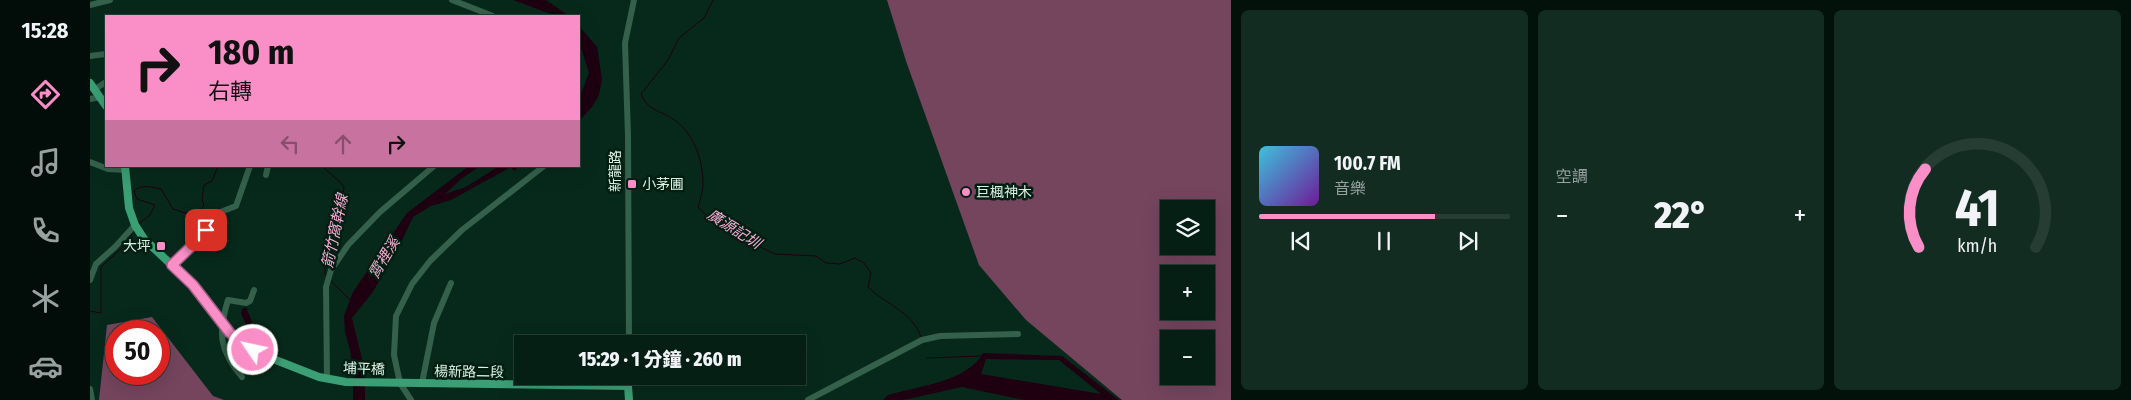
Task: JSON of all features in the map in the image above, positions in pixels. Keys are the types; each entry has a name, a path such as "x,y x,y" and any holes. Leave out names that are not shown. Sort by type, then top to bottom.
{"main road":[{"path":"92,86 104,100"},
{"path":"126,168 129,208 135,226"},
{"name":"埔平橋","path":"135,226 144,239 193,285 222,325 236,339 253,350 327,379 355,383 400,383"},
{"name":"楊新路二段","path":"400,383 628,386"},
{"path":"628,386 629,400"}],"street":[{"path":"90,5 110,0"},
{"path":"452,0 490,15"},
{"name":"新龍路","path":"629,335 628,136 625,43 634,0"},
{"path":"90,56 105,54"},
{"path":"92,86 105,82"},
{"path":"90,99 104,100"},
{"path":"90,162 108,168 126,168"},
{"path":"172,265 202,236 218,213 236,206 250,167"},
{"path":"266,175 268,167"},
{"path":"327,379 326,287 331,270 348,245 380,212 433,167"},
{"path":"411,400 400,383 394,355 396,316 412,284 462,230 543,167"},
{"path":"90,280 96,264 116,247 135,226"},
{"path":"422,383 434,324 452,283"},
{"path":"242,377 230,362 222,342 222,325 228,300 250,302 254,290"},
{"path":"808,400 848,380 901,349 922,340 940,336 1018,334"},
{"path":"90,389 92,400"}],"shaded area":[{"path":"887,0 1231,0 1231,400 1122,400 1026,320 979,265 906,61"},
{"path":"152,317 154,320 135,320"},
{"path":"170,340 213,396 224,400 99,400 105,344 105,385 170,385"}],"water":[{"path":"513,0 546,0 568,15 553,15"},
{"path":"580,27 597,47 602,79 599,95 592,107 580,120 580,96 589,73 580,44"},
{"name":"霄裡溪","path":"468,167 479,167 461,179 445,194 466,187 496,167 511,167 451,200 431,206 413,217 395,255 372,293 352,318 365,371 365,400 353,400 353,371 345,332 344,316 353,292 407,213"},
{"path":"246,307 252,322 249,324 246,324 241,314 242,309"},
{"path":"983,353 1062,356 1119,400 1024,400 962,387 903,400 883,400 888,395 941,382 976,363","holes":["986,359 1059,360 1101,394 981,374"]}],"waterway":[{"name":"廣源記圳","path":"713,0 704,18 679,38 668,60 641,94 650,107 673,119 692,139 703,175 698,207 705,214 746,240 775,254 816,256 826,263 840,264 855,258 864,263 871,273 868,287 905,314 917,328 921,337"},
{"name":"箭竹窩幹線","path":"138,224 150,215 155,205 137,199 134,191 140,187 161,189 173,209 185,213 198,212 204,206 202,199 204,185 212,181 218,167"},
{"name":"箭竹窩幹線","path":"323,167 344,186 342,207 325,265 325,275"},
{"name":"箭竹窩幹線","path":"90,311 101,313 101,267 124,246 132,234"},
{"name":"箭竹窩幹線","path":"331,281 350,300"},
{"name":"廣源記圳","path":"927,358 981,356"}],"place":[{"name":"小茅圃","path":"632,184"},
{"name":"巨楓神木","path":"966,192"},
{"name":"大坪","path":"161,246"}],"route":[{"path":"206,230 172,265 201,294 219,321 230,333 253,350"}]}
